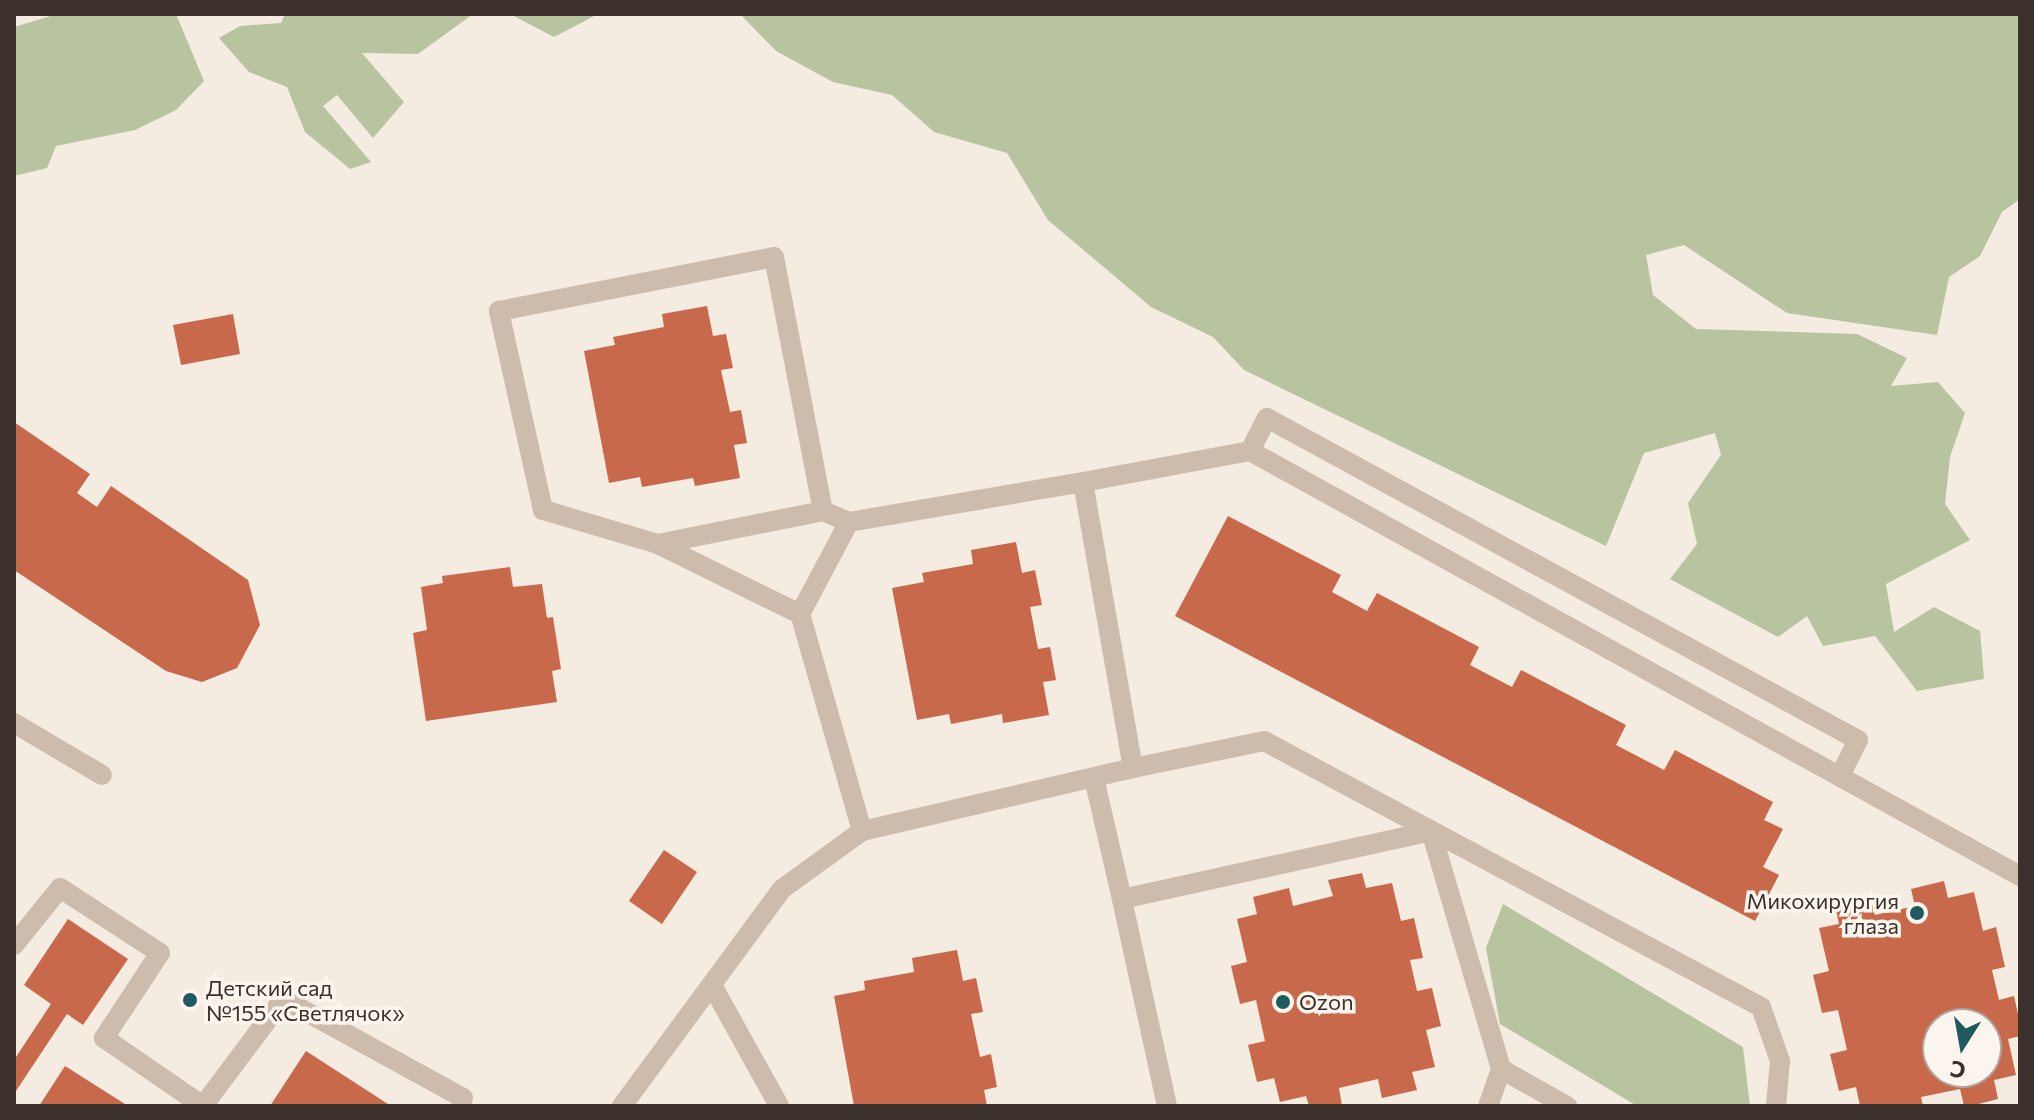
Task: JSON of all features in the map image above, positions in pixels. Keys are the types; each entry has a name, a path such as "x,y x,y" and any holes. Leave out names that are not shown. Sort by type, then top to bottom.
{"lane":[{"path":"800,614 658,544 543,510 499,311 774,257 823,511"},
{"path":"1250,451 1267,418 1858,740 1840,776"},
{"path":"658,544 823,511 849,522 1250,451 2020,876"},
{"path":"1083,482 1133,768"},
{"path":"849,522 800,614 862,831"},
{"path":"14,723 102,775"},
{"path":"622,1106 782,889 862,831 1264,741 1761,1007 1780,1061 1776,1106"},
{"path":"1094,778 1167,1106"},
{"path":"1122,899 1431,831"},
{"path":"1431,831 1501,1069 1488,1106"},
{"path":"14,945 60,888 160,953 104,1038 203,1106 283,999 463,1098 461,1106"},
{"path":"712,985 779,1106"},
{"path":"1501,1069 1567,1106"}],"green space":[{"path":"57,14 176,14 204,81 176,110 135,130 56,146 47,168 14,176 14,27"},
{"path":"285,14 473,14 418,54 362,53 404,102 373,138 337,95 323,106 371,162 350,169 305,132 287,87 249,72 219,38 240,26 281,23"},
{"path":"510,14 598,14 554,37"},
{"path":"740,14 2020,14 2020,199 2002,212 1980,256 1949,277 1937,335 1787,313 1684,245 1646,255 1653,295 1696,329 1857,334 1907,358 1891,386 1938,382 1965,413 1950,457 1945,504 1970,540 1886,584 1894,632 1934,607 1980,631 1984,679 1917,691 1875,636 1823,646 1807,616 1778,637 1670,579 1697,544 1688,503 1721,455 1715,433 1644,453 1606,546 1244,370 1213,337 1151,307 1048,220 1007,153 934,132 892,95 833,82 776,51"},
{"path":"1503,904 1743,1047 1750,1106 1637,1106 1500,1024 1486,948"}],"building":[{"path":"707,306 713,336 726,334 733,368 721,370 730,412 741,410 747,443 734,445 740,478 695,486 693,478 642,487 640,477 609,483 584,351 615,345 613,337 664,327 662,314"},
{"path":"233,314 240,354 181,365 173,325"},
{"path":"14,422 90,474 77,493 97,507 111,486 248,580 260,625 237,668 202,682 166,671 14,570"},
{"path":"1228,516 1341,575 1332,592 1367,611 1377,593 1479,647 1470,665 1512,687 1521,670 1626,725 1616,745 1664,770 1675,750 1773,802 1764,820 1783,829 1763,867 1779,875 1755,921 1175,616"},
{"path":"1016,542 1022,573 1035,570 1042,605 1030,607 1038,649 1050,647 1056,680 1043,682 1049,715 1003,723 1002,714 951,724 949,714 917,720 892,588 924,582 922,573 973,564 971,550"},
{"path":"510,567 513,587 542,584 547,618 553,617 561,669 552,671 557,702 426,721 413,633 427,630 421,587 443,583 442,576"},
{"path":"664,850 697,872 662,924 629,901"},
{"path":"1362,873 1366,888 1392,883 1401,921 1414,918 1423,958 1410,960 1417,991 1432,988 1441,1026 1426,1030 1435,1067 1412,1072 1417,1090 1382,1098 1378,1079 1339,1088 1342,1106 1309,1106 1306,1096 1280,1102 1274,1078 1257,1082 1248,1045 1265,1041 1256,1000 1240,1004 1231,966 1247,962 1237,919 1257,914 1253,897 1289,888 1293,906 1333,896 1328,880"},
{"path":"1944,881 1948,898 1974,892 1983,931 1996,927 2005,967 1992,970 1999,1000 2014,996 2020,1023 2020,1036 2008,1039 2016,1075 2002,1078 2002,1008 1922,1008 1922,1088 1996,1088 1998,1099 1964,1106 1960,1089 1921,1097 1923,1106 1860,1106 1856,1087 1839,1091 1830,1054 1847,1050 1838,1010 1822,1013 1813,975 1829,971 1819,928 1839,924 1835,905 1870,897 1875,915 1915,906 1911,889"},
{"path":"68,919 128,959 83,1025 67,1014 14,1094 14,1060 51,1004 24,985"},
{"path":"957,950 963,981 976,978 983,1012 971,1014 980,1057 991,1054 997,1087 984,1090 987,1106 854,1106 834,996 865,990 864,981 914,972 912,958"},
{"path":"306,1051 391,1106 270,1106"},
{"path":"65,1066 128,1106 39,1106"}],"place":[{"name":"Микохирургия глаза","path":"1917,913"},
{"name":"Детский сад №155 «Светлячок»","path":"190,1000"},
{"name":"Ozon","path":"1283,1002"}]}
